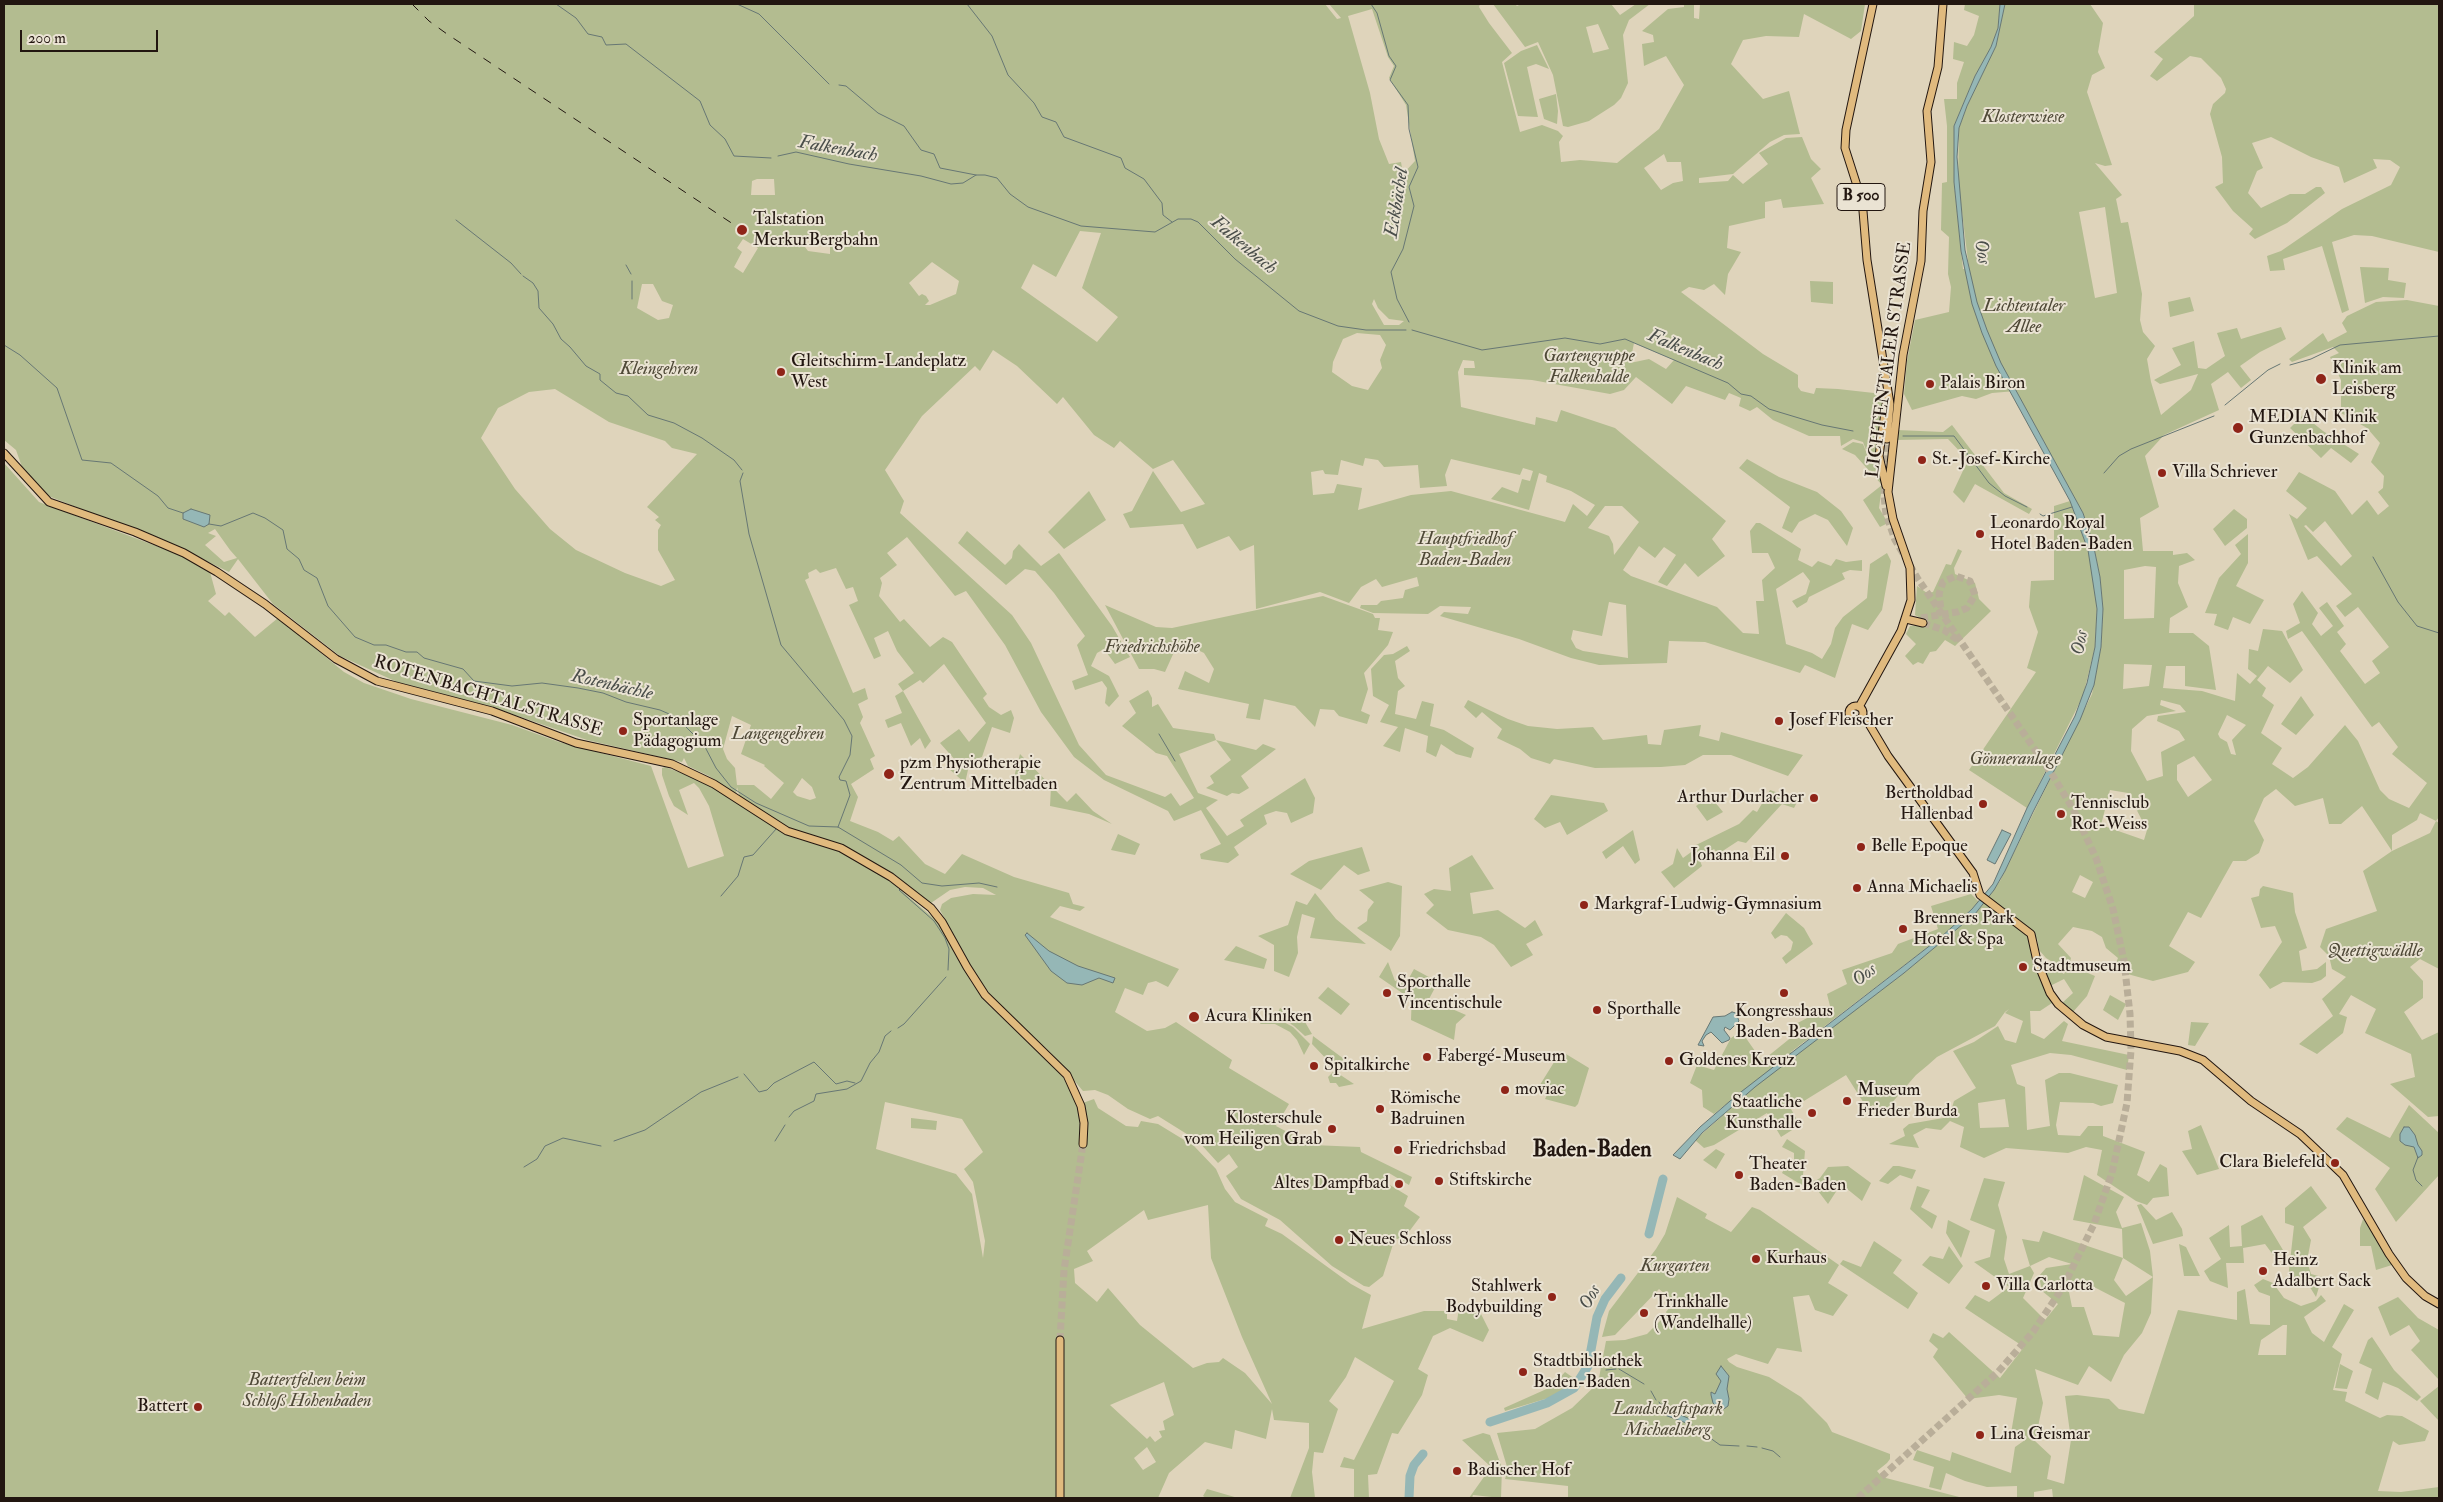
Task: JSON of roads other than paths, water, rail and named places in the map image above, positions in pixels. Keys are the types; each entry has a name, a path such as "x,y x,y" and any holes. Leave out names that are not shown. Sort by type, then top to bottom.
{"main road":[{"name":"B 500","path":"1873,4 1846,130 1845,148 1860,195 1872,297 1889,393 1887,439"},
{"name":"LICHTENTALER STRASSE","path":"1859,707 1907,618 1912,591 1910,568 1893,519 1888,492 1903,355 1916,294 1922,243 1923,211 1931,162 1927,111 1938,67 1943,4"},
{"path":"1888,492 1879,456 1884,409 1889,393"},
{"name":"ROTENBACHTALSTRASSE","path":"4,453 49,502 116,525 184,553 217,572 265,604 336,659 377,681 492,712 576,743 658,760 685,769 714,784 787,831 852,853 891,876 931,908 942,922 974,979 998,1009 1067,1075 1082,1106 1084,1123 1083,1144"},
{"path":"1907,618 1922,621"},
{"path":"1862,717 1855,720 1850,715 1852,708 1859,707 1863,713 1862,717 1869,724 1888,756 1973,873 1984,899 2031,934 2037,961 2053,997 2062,1008 2083,1025 2106,1037 2180,1051 2203,1060 2252,1101 2287,1124 2326,1156 2343,1175 2389,1254 2406,1278 2425,1296 2439,1304"},
{"path":"1060,1340 1060,1498"}],"water":[{"path":"2000,4 2005,4 1996,46 1967,106 1959,128 1957,157 1965,250 1977,302 2001,363 2083,513 2093,543 2100,577 2103,609 2101,647 2094,685 2080,720 2005,871 1994,890 1975,914 1904,973 1755,1087 1702,1133 1680,1159 1673,1155 1700,1127 1737,1095 1941,937 1972,909 1993,884 2027,808 2075,716 2087,683 2095,647 2097,609 2088,550 2070,501 1996,366 1972,304 1961,251 1954,182 1954,126 1975,76 1991,47 1998,28"},
{"path":"191,509 210,515 209,524 204,527 183,519 183,513"},
{"path":"2002,830 2011,834 1995,864 1987,860"},
{"path":"1027,933 1049,951 1078,966 1115,978 1113,983 1099,978 1082,985 1067,983 1051,971 1025,935"},
{"path":"1732,1012 1736,1013 1739,1021 1730,1030 1725,1027 1724,1030 1730,1038 1729,1040 1722,1043 1711,1032 1702,1041 1704,1046 1698,1045 1713,1017 1725,1016"},
{"path":"2404,1127 2409,1127 2415,1135 2422,1151 2422,1155 2418,1158 2414,1147 2405,1145 2400,1141 2400,1134"},
{"path":"1721,1366 1729,1376 1727,1389 1729,1399 1728,1406 1721,1411 1713,1403 1711,1392 1715,1394 1721,1381 1716,1374"},
{"path":"1665,1403 1674,1412 1690,1419 1689,1424 1662,1414 1660,1405"}],"waterway":[{"path":"556,4 576,18 588,34 602,37 606,45 626,44 700,101 710,125 725,139 734,156 771,158"},
{"path":"737,4 759,14 829,84"},
{"path":"967,4 992,36 1008,75 1034,103 1042,117 1056,122 1064,137 1121,158 1125,168 1144,179 1162,203 1163,215 1172,222"},
{"name":"Eckbächel","path":"1371,4 1377,13 1389,56 1396,66 1390,80 1408,105 1409,129 1418,167 1409,187 1414,206 1403,249 1391,272 1397,299 1409,322"},
{"path":"839,85 846,86 878,113 904,126 921,150 934,154 940,168 976,175"},
{"name":"Falkenbach","path":"778,156 796,152 849,164 921,176 951,184 963,183 976,175 985,175 997,178 1010,194 1028,207 1081,226 1155,232 1178,219 1191,219 1198,222 1235,259 1299,311 1338,326 1366,330 1406,330"},
{"path":"456,220 511,263 521,274"},
{"path":"626,265 631,274"},
{"path":"523,276 533,283 538,291 539,308 553,324 561,339 586,366 600,374 600,380 616,393 628,396 648,415 674,423 702,438 734,460 742,470"},
{"path":"632,281 632,299"},
{"name":"Falkenbach","path":"1412,330 1482,350 1565,338 1600,344 1625,339 1728,383 1741,394 1751,396 1769,409 1822,425 1853,431"},
{"path":"2290,365 2311,359 2340,345 2439,336"},
{"path":"4,345 20,355 57,388 82,460 111,463 158,496 168,508 183,513"},
{"path":"2225,405 2268,370 2280,364"},
{"path":"2104,473 2119,456 2131,449 2214,416"},
{"name":"Falkenbach","path":"1903,436 1954,436 1989,483 2005,496 2027,507"},
{"path":"743,473 740,481 749,534 781,645 844,720 852,736 850,755 839,777 840,780 846,781 850,795 838,827"},
{"name":"Falkenbach","path":"2040,514 2043,516 2072,507"},
{"name":"Rotenbächle","path":"209,524 221,526 253,513 265,518 283,530 287,549 299,559 304,570 317,578 328,606 355,637 374,645 386,645 406,652 417,652 424,658 463,669 474,681 512,686 542,683 578,688 603,693 626,702 660,710 676,717 704,745 716,768 731,787 756,803 809,826 838,827 901,865 922,883 942,886 979,883 997,887"},
{"path":"2373,557 2398,602 2417,626 2439,633"},
{"path":"1159,734 1175,761"},
{"path":"721,896 738,876 744,857 753,855 777,828"},
{"path":"901,888 899,890 934,921 945,938 949,949 948,970"},
{"path":"898,1028 904,1024 946,977"},
{"path":"789,1117 794,1111 814,1101 816,1094 847,1089 861,1081 870,1063 879,1052 885,1036 891,1031"},
{"path":"744,1074 759,1092 767,1090 774,1083 814,1062 836,1084 847,1081 855,1083"},
{"path":"614,1141 645,1130 701,1092 738,1077"},
{"path":"775,1141 785,1125"},
{"path":"524,1167 537,1159 545,1146 563,1138 601,1146"},
{"path":"2418,1157 2413,1170 2416,1180 2422,1186"},
{"name":"Oos","path":"1649,1234 1663,1179"},
{"name":"Oos","path":"1490,1422 1547,1403 1574,1388 1588,1366 1597,1317 1605,1299 1621,1278"},
{"name":"Oos","path":"1588,1366 1592,1367"},
{"path":"1606,1370 1616,1369"},
{"path":"1619,1369 1644,1384"},
{"path":"1651,1391 1656,1400"},
{"path":"1695,1426 1703,1433"},
{"path":"1706,1435 1720,1445 1739,1446"},
{"path":"1747,1446 1757,1447"},
{"path":"1762,1448 1773,1451 1780,1457"},
{"name":"Oos","path":"1409,1498 1410,1476 1414,1465 1423,1454"}],"tunnel":[{"path":"1858,1498 1998,1372 2033,1332 2063,1287 2094,1224 2112,1173 2127,1103 2131,1050 2130,1014 2124,961 2113,909 2096,858 2073,809 2055,779 1918,579 1895,540 1886,514 1884,496 1887,439"},
{"path":"1921,618 1957,612 1967,608 1975,595 1970,581 1956,576 1943,582 1939,594 1941,610"},
{"path":"1923,623 1944,630 1959,641"},
{"path":"1060,1340 1064,1270 1083,1144"}],"railway":[{"path":"412,4 429,21 447,34 742,230"}],"place":[{"name":"Talstation MerkurBergbahn","path":"742,230"},
{"name":"Gleitschirm-Landeplatz West","path":"781,372"},
{"name":"Klinik am Leisberg","path":"2321,379"},
{"name":"Palais Biron","path":"1930,384"},
{"name":"MEDIAN Klinik Gunzenbachhof","path":"2238,428"},
{"name":"St.-Josef-Kirche","path":"1922,460"},
{"name":"Villa Schriever","path":"2162,473"},
{"name":"Leonardo Royal Hotel Baden-Baden","path":"1980,534"},
{"name":"Josef Fleischer","path":"1779,721"},
{"name":"Sportanlage Pädagogium","path":"623,731"},
{"name":"pzm Physiotherapie Zentrum Mittelbaden","path":"889,774"},
{"name":"Arthur Durlacher","path":"1814,798"},
{"name":"Bertholdbad Hallenbad","path":"1983,804"},
{"name":"Tennisclub Rot-Weiss","path":"2061,814"},
{"name":"Belle Epoque","path":"1861,847"},
{"name":"Johanna Eil","path":"1785,856"},
{"name":"Anna Michaelis","path":"1857,888"},
{"name":"Markgraf-Ludwig-Gymnasium","path":"1584,905"},
{"name":"Brenners Park Hotel & Spa","path":"1903,929"},
{"name":"Stadtmuseum","path":"2023,967"},
{"name":"Sporthalle Vincentischule","path":"1387,993"},
{"name":"Kongresshaus Baden-Baden","path":"1784,993"},
{"name":"Sporthalle","path":"1597,1010"},
{"name":"Acura Kliniken","path":"1194,1017"},
{"name":"Fabergé-Museum","path":"1427,1057"},
{"name":"Goldenes Kreuz","path":"1669,1061"},
{"name":"Spitalkirche","path":"1314,1066"},
{"name":"moviac","path":"1505,1090"},
{"name":"Museum Frieder Burda","path":"1847,1101"},
{"name":"Römische Badruinen","path":"1380,1109"},
{"name":"Staatliche Kunsthalle","path":"1812,1113"},
{"name":"Klosterschule vom Heiligen Grab","path":"1332,1129"},
{"name":"Friedrichsbad","path":"1398,1150"},
{"name":"Clara Bielefeld","path":"2335,1163"},
{"name":"Theater Baden-Baden","path":"1739,1175"},
{"name":"Stiftskirche","path":"1439,1181"},
{"name":"Altes Dampfbad","path":"1399,1184"},
{"name":"Neues Schloss","path":"1339,1240"},
{"name":"Kurhaus","path":"1756,1259"},
{"name":"Heinz Adalbert Sack","path":"2263,1271"},
{"name":"Villa Carlotta","path":"1986,1286"},
{"name":"Stahlwerk Bodybuilding","path":"1552,1297"},
{"name":"Trinkhalle (Wandelhalle)","path":"1644,1313"},
{"name":"Stadtbibliothek Baden-Baden","path":"1523,1372"},
{"name":"Battert","path":"198,1407"},
{"name":"Lina Geismar","path":"1980,1435"},
{"name":"Badischer Hof","path":"1457,1471"}],"district":[{"name":"Baden-Baden","path":"1592,1151"}],"park label":[{"name":"Klosterwiese","path":"2023,118"},
{"name":"Lichtentaler Allee","path":"2024,317"},
{"name":"Gartengruppe Falkenhalde","path":"1589,367"},
{"name":"Kleingehren","path":"659,370"},
{"name":"Hauptfriedhof Baden-Baden","path":"1465,550"},
{"name":"Friedrichshöhe","path":"1152,648"},
{"name":"Langengehren","path":"778,735"},
{"name":"Gönneranlage","path":"2015,760"},
{"name":"Quettigwäldle","path":"2375,952"},
{"name":"Kurgarten","path":"1675,1267"},
{"name":"Battertfelsen beim Schloß Hohenbaden","path":"307,1391"},
{"name":"Landschaftspark Michaelsberg","path":"1668,1420"}]}
